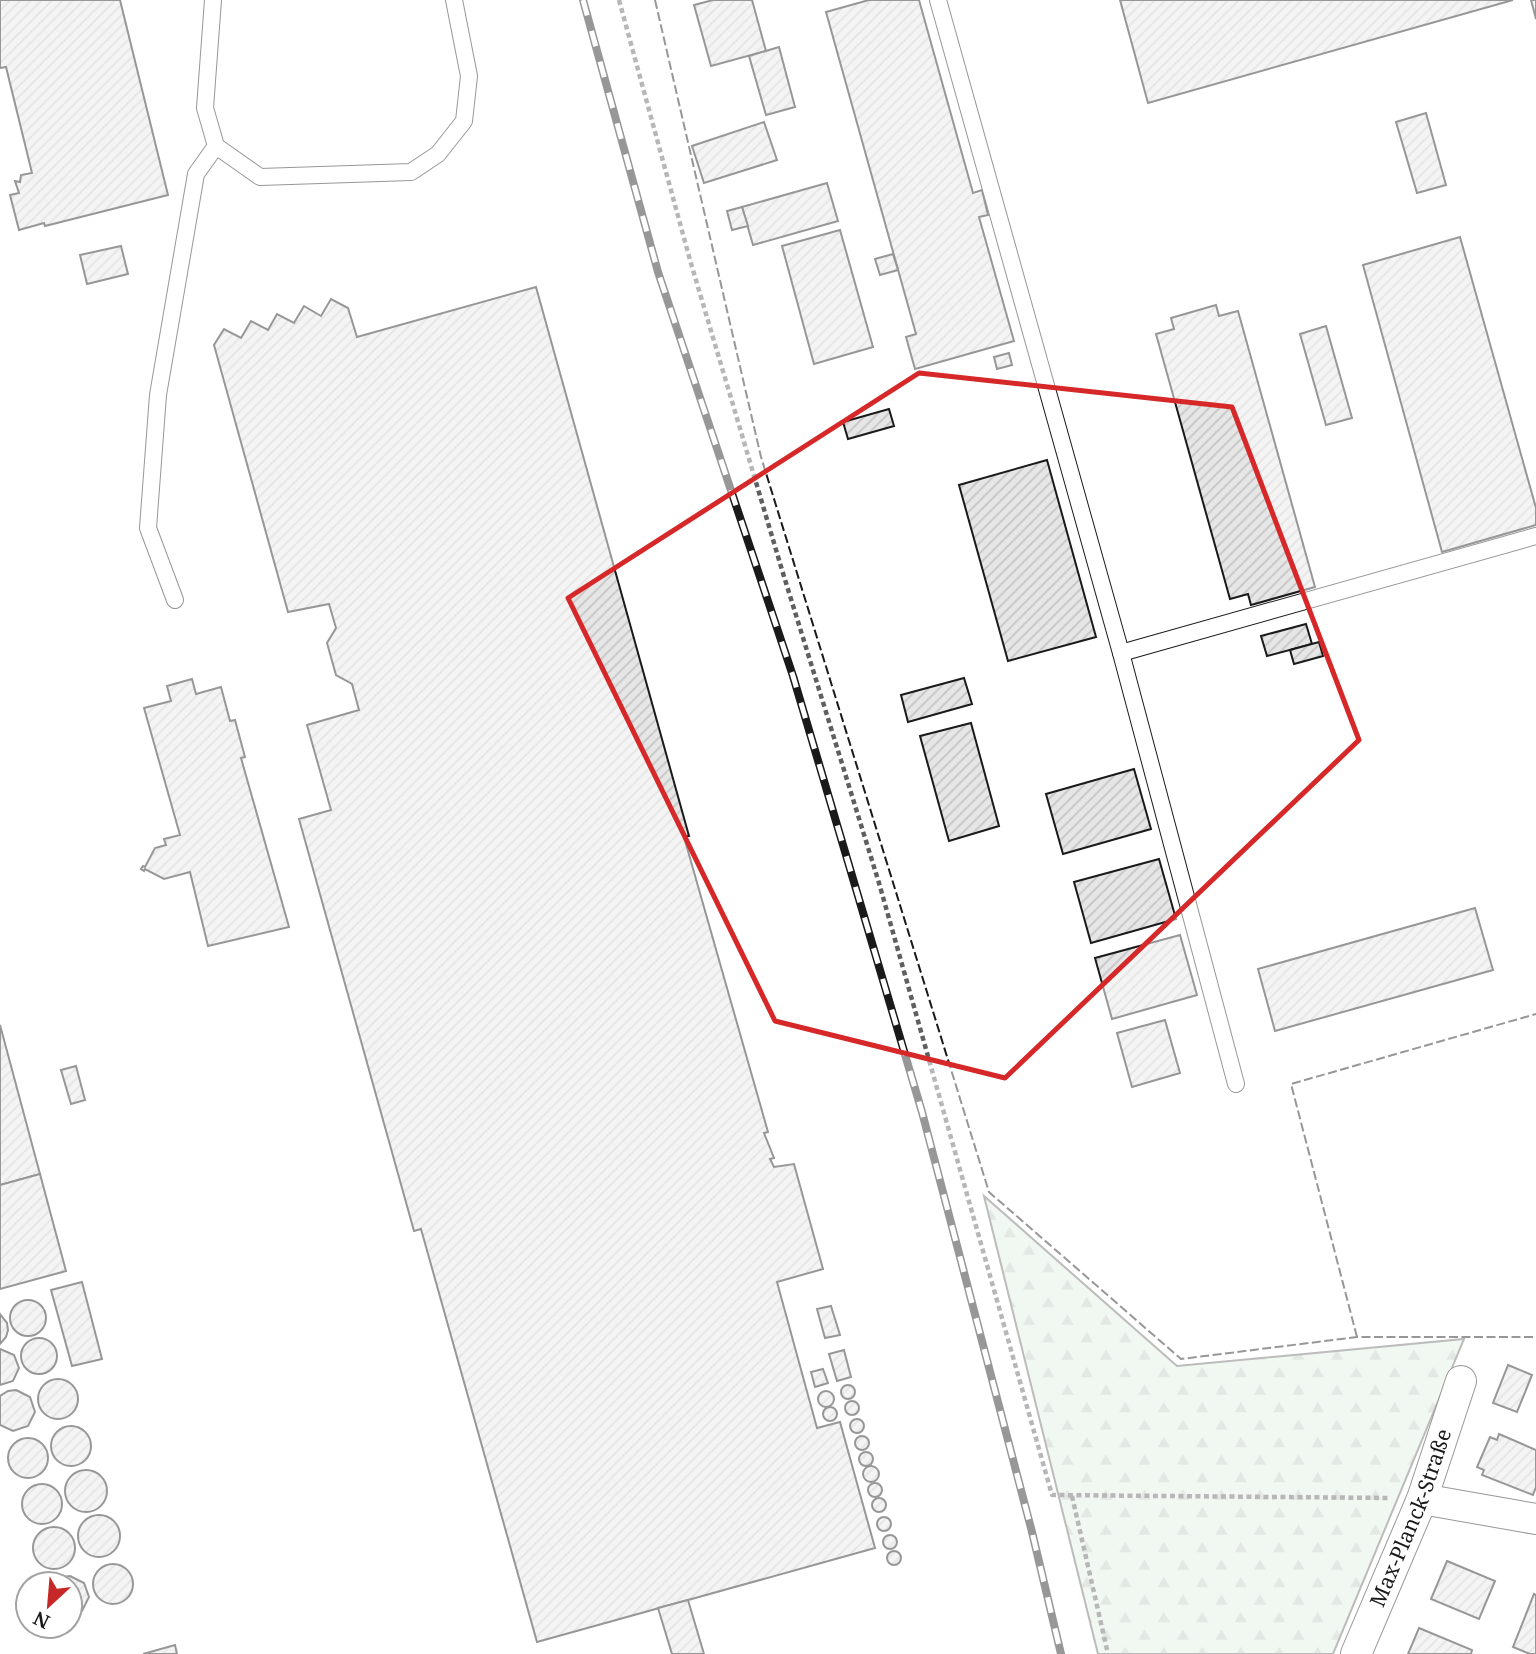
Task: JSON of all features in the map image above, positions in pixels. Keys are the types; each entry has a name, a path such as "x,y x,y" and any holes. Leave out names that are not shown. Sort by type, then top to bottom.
{"street":[{"name":"Max-Planck-Straße","path":"1356,1654 1422,1499 1461,1381"},
{"path":"1422,1499 1536,1519"}],"lane":[{"path":"213,0 205,108 216,146 260,177 411,172 438,154 464,121 469,76 454,0"},
{"path":"938,0 1121,653 1236,1084"},
{"path":"175,600 148,528 158,395 196,174 216,146"},
{"path":"1121,653 1536,536"}],"path":[{"path":"619,0 690,260 879,883 1052,1495 1422,1499"},
{"path":"1072,1496 1108,1654"}],"highlighted area":[{"path":"919,373 1232,407 1359,740 1005,1078 775,1021 568,598"}],"green space":[{"path":"984,1196 1177,1366 1464,1339 1333,1654 1098,1654"}],"building":[{"path":"0,0 120,0 168,195 19,230 10,195 19,193 15,181 20,182 21,175 32,173 6,67 0,68"},
{"path":"713,0 752,0 766,51 711,66 694,5"},
{"path":"869,0 919,0 973,193 982,190 988,215 979,217 1014,341 915,369 906,337 916,334 826,12"},
{"path":"1120,0 1513,0 1148,103"},
{"path":"1531,0 1536,0 1536,19"},
{"path":"779,47 795,107 766,115 749,56"},
{"path":"1426,113 1446,185 1417,193 1396,122"},
{"path":"764,122 777,160 704,183 692,146"},
{"path":"827,183 838,221 753,245 742,207"},
{"path":"742,207 748,226 732,230 727,211"},
{"path":"840,230 873,347 814,364 782,246"},
{"path":"1460,237 1536,508 1536,525 1442,552 1363,265"},
{"path":"121,246 128,274 87,284 80,255"},
{"path":"893,254 898,270 880,275 875,259"},
{"path":"536,287 689,836 684,837 768,1132 764,1133 774,1158 770,1159 774,1167 794,1164 823,1269 777,1282 817,1428 840,1422 875,1548 537,1642 421,1229 414,1231 299,819 331,810 307,725 359,710 352,684 336,675 327,643 336,628 329,604 288,612 214,345 224,329 241,338 251,321 268,330 277,314 294,323 304,306 321,316 331,299 348,308 357,337"},
{"path":"1216,305 1219,316 1238,311 1315,587 1251,605 1248,594 1230,599 1156,334 1174,329 1171,318"},
{"path":"1326,326 1352,418 1326,425 1300,334"},
{"path":"1009,353 1012,365 997,369 994,357"},
{"path":"889,409 894,426 848,439 843,422"},
{"path":"1047,460 1096,637 1008,661 959,485"},
{"path":"1306,624 1312,644 1267,656 1261,636"},
{"path":"1319,642 1323,656 1294,664 1290,650"},
{"path":"964,678 972,704 908,722 901,695"},
{"path":"192,679 196,694 221,687 230,721 235,720 245,757 241,758 289,927 208,946 190,872 164,879 141,869 145,867 155,848 166,845 164,839 180,835 144,708 171,701 167,686"},
{"path":"971,723 999,826 949,841 920,736"},
{"path":"1134,769 1151,829 1063,854 1046,794"},
{"path":"1159,859 1176,919 1091,943 1074,882"},
{"path":"1475,908 1493,970 1275,1031 1258,969"},
{"path":"1180,935 1197,995 1112,1019 1095,958"},
{"path":"1165,1020 1180,1073 1132,1087 1117,1033"},
{"path":"0,1025 40,1174 0,1185"},
{"path":"76,1066 85,1100 71,1104 61,1070"},
{"path":"40,1174 66,1271 0,1289 0,1185"},
{"path":"82,1282 102,1359 72,1366 51,1290"},
{"path":"28,1300 41,1305 46,1318 41,1331 28,1336 15,1331 10,1318 15,1305"},
{"path":"831,1306 840,1335 825,1338 817,1309"},
{"path":"0,1314 7,1323 8,1330 0,1344"},
{"path":"39,1338 52,1343 57,1356 52,1369 39,1374 26,1369 21,1356 26,1343"},
{"path":"0,1349 14,1355 19,1368 13,1381 0,1385"},
{"path":"844,1350 851,1377 837,1381 829,1354"},
{"path":"1508,1365 1532,1375 1517,1412 1493,1403"},
{"path":"823,1369 828,1383 815,1387 811,1372"},
{"path":"58,1379 66,1380 72,1385 77,1391 77,1407 72,1413 66,1418 58,1419 50,1418 44,1413 39,1407 38,1399 39,1391 44,1385 50,1380"},
{"path":"845,1385 851,1385 855,1392 851,1399 845,1399 841,1395 841,1389"},
{"path":"16,1390 30,1397 35,1412 28,1426 13,1431 0,1425 0,1396"},
{"path":"826,1391 834,1399 826,1407 818,1399"},
{"path":"849,1401 855,1401 859,1408 855,1415 849,1415 845,1411 845,1405"},
{"path":"827,1407 833,1407 837,1414 833,1421 827,1421 823,1417 823,1411"},
{"path":"854,1419 860,1419 864,1426 860,1433 854,1433 850,1429 850,1423"},
{"path":"71,1426 79,1427 85,1432 90,1438 90,1454 85,1460 79,1465 71,1466 63,1465 57,1460 52,1454 51,1446 52,1438 57,1432 63,1427"},
{"path":"1499,1434 1536,1450 1536,1487 1533,1495 1482,1475 1484,1470 1477,1467 1490,1437 1497,1440"},
{"path":"859,1436 865,1436 869,1443 865,1450 859,1450 855,1446 855,1440"},
{"path":"28,1438 36,1439 42,1444 47,1450 47,1466 42,1472 36,1477 28,1478 20,1477 14,1472 9,1466 8,1458 9,1450 14,1444 20,1439"},
{"path":"863,1452 869,1452 873,1459 869,1466 863,1466 859,1462 859,1456"},
{"path":"871,1466 879,1474 871,1482 863,1474"},
{"path":"86,1470 101,1476 107,1491 101,1506 86,1512 71,1506 65,1491 71,1476"},
{"path":"872,1483 878,1483 882,1490 878,1497 872,1497 868,1493 868,1487"},
{"path":"42,1484 50,1485 56,1490 61,1496 61,1512 56,1518 50,1523 42,1524 34,1523 28,1518 23,1512 22,1504 23,1496 28,1490 34,1485"},
{"path":"876,1498 882,1498 886,1505 882,1512 876,1512 872,1508 872,1502"},
{"path":"99,1515 114,1521 120,1536 114,1551 99,1557 84,1551 78,1536 84,1521"},
{"path":"881,1517 887,1517 891,1524 887,1531 881,1531 877,1527 877,1521"},
{"path":"54,1527 69,1533 75,1548 69,1563 54,1569 39,1563 33,1548 39,1533"},
{"path":"887,1535 893,1535 897,1542 893,1549 887,1549 883,1545 883,1539"},
{"path":"891,1551 897,1551 901,1558 897,1565 891,1565 887,1561 887,1555"},
{"path":"1447,1561 1495,1581 1479,1619 1431,1599"},
{"path":"113,1564 121,1565 127,1570 132,1576 132,1592 127,1598 121,1603 113,1604 105,1603 99,1598 94,1592 93,1584 94,1576 99,1570 105,1565"},
{"path":"84,1583 89,1597 84,1607"},
{"path":"1534,1594 1536,1654 1530,1654 1513,1647"},
{"path":"688,1600 704,1654 672,1654 658,1608"},
{"path":"1419,1628 1472,1650 1471,1654 1408,1654"},
{"path":"175,1645 177,1654 143,1654"}],"railway":[{"path":"583,0 658,272 793,676 922,1112 1032,1532 1061,1654"}],"fence":[{"path":"655,0 761,457 989,1192 1181,1359 1357,1337 1536,1337"},
{"path":"1357,1337 1291,1084 1536,1014"}]}
